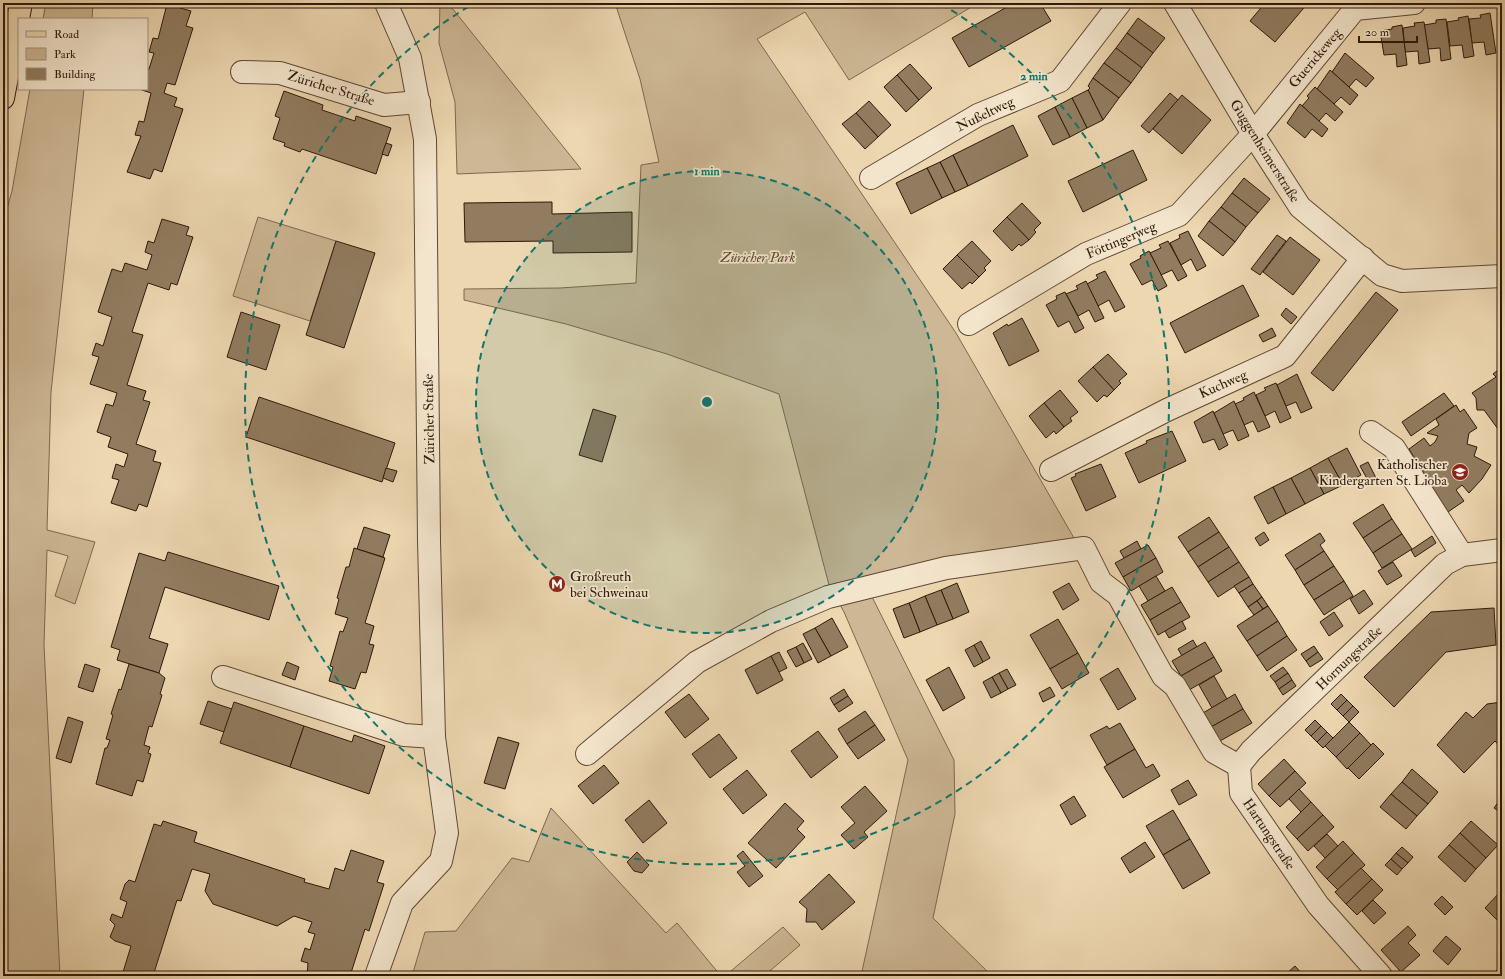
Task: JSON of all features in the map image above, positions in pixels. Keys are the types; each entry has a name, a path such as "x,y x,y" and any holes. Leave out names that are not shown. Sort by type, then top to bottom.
{"main road":[{"path":"18,18 21,3"},
{"path":"3,98 18,19"}],"street":[{"name":"Züricher Straße","path":"376,976 402,903 441,861 447,833 434,737 425,146 419,102 410,58 386,3"},
{"name":"Nußeltweg","path":"871,178 978,115 1060,80 1120,3"},
{"name":"Guggenheimerstraße","path":"1175,3 1253,134 1300,207 1363,258 1382,276 1402,281 1502,276"},
{"name":"Guerickeweg","path":"1253,134 1355,10 1414,3"},
{"name":"Züricher Straße","path":"242,72 280,73 384,105 419,102"},
{"name":"Föttingerweg","path":"969,324 1086,254 1179,215 1253,134"},
{"name":"Kuchweg","path":"1051,470 1167,410 1285,356 1363,258"},
{"path":"1371,432 1394,448 1462,555"},
{"path":"587,754 697,662 771,621 828,597 946,568 1084,548 1101,582 1118,595 1164,676 1175,686 1214,752 1239,766"},
{"name":"Hornungstraße","path":"1239,766 1251,751 1445,564 1462,555 1502,550"},
{"path":"223,678 404,735 434,737"},
{"name":"Hartungstraße","path":"1239,766 1241,793 1318,905 1381,976"}],"green space":[{"path":"46,3 93,3 92,18 43,18"},
{"path":"440,3 448,3 581,169 457,174 455,102 439,43"},
{"name":"Züricher Park","path":"615,3 978,3 849,80 805,12 757,39 956,333 1074,538 863,579 954,760 955,814 933,918 992,976 861,976 908,760 844,612 829,585 779,394 667,354 566,324 464,300 464,289 560,288 636,283 641,165 659,162 640,79"},
{"path":"30,90 84,90 51,392 47,530 95,542 75,604 55,596 68,556 47,550 44,645 60,976 3,976 3,222 12,191"},
{"path":"258,217 336,241 310,321 233,296"},
{"path":"551,808 666,933 677,923 721,976 412,976 425,932 456,931 512,858 529,862"},
{"path":"783,927 800,945 764,976 725,976"}],"building":[{"path":"150,3 182,3 180,8 191,11 186,26 193,28 175,85 167,83 164,93 177,98 174,106 183,109 162,172 154,169 150,179 127,172 141,136 135,135 139,121 144,122 151,93 142,90 148,90 148,69 154,53 149,52 153,38 158,39 166,8"},
{"path":"1014,3 1040,3 1051,21 969,67 952,38"},
{"path":"1265,3 1308,3 1275,42 1250,21"},
{"path":"1490,13 1496,53 1486,55 1484,42 1472,43 1469,19 1481,18 1480,15"},
{"path":"1468,16 1474,56 1464,58 1462,45 1450,46 1447,22 1459,20 1458,18"},
{"path":"1138,18 1165,38 1153,53 1127,33"},
{"path":"1446,19 1451,59 1441,61 1440,48 1428,49 1424,25 1436,23 1436,20"},
{"path":"1424,22 1430,62 1419,64 1418,51 1405,52 1403,28 1415,26 1414,23"},
{"path":"1402,25 1407,65 1397,67 1396,54 1384,55 1380,31 1392,29 1392,27"},
{"path":"1127,33 1153,53 1142,68 1116,48"},
{"path":"1116,48 1142,68 1131,83 1104,63"},
{"path":"1345,53 1374,78 1366,87 1356,79 1349,87 1332,72"},
{"path":"1104,63 1131,83 1119,98 1093,78"},
{"path":"910,64 932,88 919,100 897,75"},
{"path":"1330,70 1358,95 1350,105 1341,97 1334,104 1317,89"},
{"path":"897,75 919,100 906,112 884,87"},
{"path":"1093,78 1119,98 1103,120 1088,90 1090,88 1088,86"},
{"path":"1315,87 1343,112 1335,121 1326,113 1319,121 1302,106 1309,98 1307,96"},
{"path":"1088,90 1103,120 1087,128 1072,98"},
{"path":"284,91 323,105 322,110 355,121 356,116 391,128 376,174 302,149 300,152 284,146 285,143 273,139 280,118 275,116"},
{"path":"1170,93 1178,100 1149,133 1141,126"},
{"path":"1182,95 1211,120 1182,154 1153,129"},
{"path":"1072,98 1087,128 1070,137 1055,107"},
{"path":"869,101 891,125 878,137 856,113"},
{"path":"1300,104 1328,129 1322,137 1312,129 1305,138 1287,123"},
{"path":"1055,107 1070,137 1053,145 1038,116"},
{"path":"856,113 878,137 865,149 842,124"},
{"path":"1013,125 1028,156 968,186 953,155"},
{"path":"386,143 392,145 388,156 382,154"},
{"path":"1133,150 1147,180 1083,212 1068,181"},
{"path":"953,155 968,186 955,192 940,162"},
{"path":"940,162 955,192 942,198 927,168"},
{"path":"927,168 942,198 911,214 896,183"},
{"path":"1244,178 1270,199 1258,213 1232,193"},
{"path":"1232,193 1258,213 1246,227 1221,207"},
{"path":"552,202 552,214 632,212 632,252 553,253 553,241 465,242 464,203"},
{"path":"1022,203 1041,223 1034,230 1036,232 1029,240 1007,217"},
{"path":"1221,207 1246,227 1235,242 1209,221"},
{"path":"1007,217 1029,240 1021,246 1019,244 1012,251 993,231"},
{"path":"162,219 189,227 186,235 193,237 177,285 171,283 169,290 148,283 132,332 143,335 127,385 146,391 143,400 150,402 136,444 156,451 153,461 161,463 147,507 139,504 136,511 111,503 119,480 112,478 116,464 124,467 128,454 108,447 111,437 97,432 106,404 113,406 117,393 90,384 99,357 92,355 96,343 103,346 112,317 98,312 112,269 122,272 125,263 147,270 152,255 145,252 148,241 154,243"},
{"path":"1209,221 1235,242 1223,256 1198,236"},
{"path":"1188,231 1206,266 1197,271 1191,259 1181,265 1170,243 1180,238 1179,235"},
{"path":"1277,235 1286,241 1260,275 1251,269"},
{"path":"1290,237 1320,260 1293,295 1263,272"},
{"path":"336,241 375,253 344,348 306,335"},
{"path":"972,241 991,261 984,268 986,270 979,277 957,255"},
{"path":"1168,241 1187,276 1178,281 1172,270 1161,275 1150,253 1161,248 1159,245"},
{"path":"1149,251 1167,286 1158,291 1152,280 1142,285 1130,264 1141,258 1140,256"},
{"path":"957,255 979,277 972,284 970,282 962,289 943,269"},
{"path":"1105,271 1125,307 1115,312 1109,300 1098,306 1087,284 1098,278 1096,275"},
{"path":"1086,281 1104,318 1095,322 1089,310 1078,316 1066,294 1078,289 1076,286"},
{"path":"1243,285 1259,316 1185,353 1170,323"},
{"path":"1065,292 1084,328 1075,333 1069,321 1058,327 1046,305 1057,299 1056,296"},
{"path":"1376,292 1398,310 1333,391 1311,373"},
{"path":"1286,308 1297,317 1291,324 1281,315"},
{"path":"241,312 280,325 266,370 227,357"},
{"path":"1022,318 1039,351 1009,366 993,333 1007,324 1008,326"},
{"path":"1272,328 1276,336 1263,342 1259,335"},
{"path":"1108,354 1127,374 1119,381 1121,383 1114,390 1093,367"},
{"path":"1093,367 1114,390 1107,397 1104,395 1097,402 1078,381"},
{"path":"1502,367 1502,426 1498,429 1484,410 1477,410 1476,398 1472,393 1496,377 1493,374"},
{"path":"1297,374 1312,408 1301,413 1296,402 1286,406 1277,385"},
{"path":"1276,383 1291,418 1280,423 1275,411 1265,416 1256,395 1266,390 1264,388"},
{"path":"1060,390 1078,412 1070,418 1072,421 1064,427 1044,403"},
{"path":"1254,392 1270,427 1258,432 1253,421 1244,425 1235,404 1244,400 1243,398"},
{"path":"1444,393 1454,406 1411,436 1402,422"},
{"path":"259,397 395,443 382,482 246,437"},
{"path":"1234,401 1249,436 1238,441 1233,430 1223,434 1214,413"},
{"path":"1044,403 1064,427 1056,434 1054,431 1046,438 1029,416"},
{"path":"1456,405 1460,412 1464,409 1477,428 1469,433 1467,444 1477,447 1474,456 1491,465 1482,479 1469,493 1462,485 1456,490 1464,501 1445,514 1426,486 1430,483 1409,449 1424,438 1430,446 1435,442 1438,436 1427,433 1439,425 1436,419"},
{"path":"593,409 616,416 602,462 579,455"},
{"path":"1213,411 1228,445 1219,450 1214,439 1203,443 1194,422"},
{"path":"1172,431 1186,461 1139,483 1125,453 1147,443 1146,441"},
{"path":"1347,448 1361,475 1343,485 1328,458"},
{"path":"1328,458 1343,485 1324,494 1310,468"},
{"path":"1368,462 1377,480 1370,484 1360,466"},
{"path":"1101,464 1116,497 1086,511 1071,478 1076,476 1075,474"},
{"path":"386,468 397,471 393,482 383,478"},
{"path":"1310,468 1324,494 1305,504 1291,478"},
{"path":"1291,478 1305,504 1286,514 1273,487"},
{"path":"1273,487 1286,514 1268,524 1254,497"},
{"path":"1383,504 1392,519 1363,538 1353,523"},
{"path":"1209,517 1219,532 1188,552 1178,537"},
{"path":"1392,519 1402,534 1373,553 1363,538"},
{"path":"364,527 390,535 383,557 357,549"},
{"path":"1219,532 1229,547 1198,567 1188,552"},
{"path":"1264,532 1269,540 1260,546 1255,538"},
{"path":"1320,533 1325,541 1320,545 1324,551 1295,570 1285,555"},
{"path":"1402,534 1412,549 1382,568 1373,553"},
{"path":"1432,536 1436,543 1415,557 1411,550"},
{"path":"1137,541 1141,549 1124,558 1120,551"},
{"path":"1148,545 1156,558 1123,577 1115,563"},
{"path":"1229,547 1239,562 1208,582 1198,567"},
{"path":"354,548 385,558 365,623 374,626 369,644 374,645 366,673 361,672 355,689 329,681 333,667 330,666 340,631 343,632 348,618 335,614 339,599 337,598 346,567 349,567"},
{"path":"1324,551 1334,566 1304,585 1295,570"},
{"path":"168,552 279,586 269,620 165,587 149,638 168,644 159,673 117,660 120,650 111,647 139,553 165,561"},
{"path":"1156,558 1163,572 1131,591 1123,577"},
{"path":"1239,562 1249,577 1218,597 1208,582"},
{"path":"1393,562 1402,576 1387,585 1378,571"},
{"path":"1334,566 1344,581 1314,600 1304,585"},
{"path":"1156,576 1165,591 1148,601 1139,586"},
{"path":"1249,577 1253,584 1239,593 1234,586"},
{"path":"1344,581 1353,596 1324,615 1314,600"},
{"path":"957,583 969,612 953,619 941,590"},
{"path":"1069,583 1079,600 1063,610 1053,592"},
{"path":"1253,584 1262,597 1248,607 1239,593"},
{"path":"1172,587 1181,602 1150,620 1141,605"},
{"path":"941,590 953,619 937,625 925,596"},
{"path":"1364,590 1373,604 1359,614 1350,599"},
{"path":"925,596 937,625 920,632 909,603"},
{"path":"1262,597 1268,606 1263,609 1257,601"},
{"path":"1257,601 1263,609 1254,615 1248,607"},
{"path":"1181,602 1190,617 1158,635 1150,620"},
{"path":"909,603 920,632 904,638 893,609"},
{"path":"1268,606 1278,621 1247,641 1237,626"},
{"path":"1494,608 1496,645 1446,652 1394,707 1364,677 1431,612"},
{"path":"1334,612 1343,626 1329,636 1320,622"},
{"path":"832,618 848,647 831,656 815,628"},
{"path":"1058,619 1078,653 1050,669 1030,635"},
{"path":"1182,621 1186,629 1169,638 1165,631"},
{"path":"1278,621 1287,636 1257,656 1247,641"},
{"path":"815,628 831,656 818,663 803,634"},
{"path":"1287,636 1297,650 1267,671 1257,656"},
{"path":"1193,640 1197,647 1182,656 1178,649"},
{"path":"981,641 990,658 983,662 974,645"},
{"path":"1205,642 1214,657 1181,676 1172,661"},
{"path":"803,643 812,659 804,663 796,647"},
{"path":"974,645 983,662 974,667 965,650"},
{"path":"1314,646 1318,652 1306,661 1301,654"},
{"path":"796,647 804,663 796,667 787,651"},
{"path":"779,652 787,668 779,672 771,656"},
{"path":"1318,652 1323,659 1310,667 1306,661"},
{"path":"1078,653 1089,673 1062,689 1050,669"},
{"path":"771,656 783,680 757,694 745,670"},
{"path":"1214,657 1222,671 1189,690 1181,676"},
{"path":"287,662 299,667 295,680 282,675"},
{"path":"85,664 100,669 93,692 78,687"},
{"path":"129,664 159,673 165,678 160,694 162,695 152,727 149,726 144,745 150,747 148,753 151,754 143,782 137,780 132,796 96,784 105,748 107,748 110,740 106,739 113,715 111,714 119,689 121,690"},
{"path":"949,667 965,698 943,711 926,680"},
{"path":"1283,667 1288,673 1275,682 1270,676"},
{"path":"1118,668 1136,699 1118,710 1100,679"},
{"path":"1007,669 1016,685 1008,689 999,673"},
{"path":"999,673 1008,689 1001,693 992,677"},
{"path":"1288,673 1292,680 1279,689 1275,682"},
{"path":"1214,676 1227,699 1212,708 1199,685"},
{"path":"992,677 1001,693 991,698 983,682"},
{"path":"1292,680 1296,686 1283,695 1279,689"},
{"path":"1050,687 1055,696 1043,702 1039,693"},
{"path":"844,689 848,696 834,705 830,698"},
{"path":"689,694 709,719 685,738 665,712"},
{"path":"1235,694 1243,709 1211,727 1203,713"},
{"path":"1341,694 1347,700 1337,710 1331,704"},
{"path":"848,696 853,703 839,712 834,705"},
{"path":"1347,700 1353,706 1343,716 1337,710"},
{"path":"208,701 232,709 224,732 200,724"},
{"path":"234,702 304,726 290,767 220,743"},
{"path":"1502,702 1502,749 1495,741 1464,773 1437,745 1466,712 1473,718 1487,704"},
{"path":"1353,706 1359,712 1349,722 1343,716"},
{"path":"1243,709 1252,723 1220,741 1211,727"},
{"path":"865,711 875,725 847,744 838,729"},
{"path":"68,717 83,722 71,763 56,758"},
{"path":"1315,720 1321,726 1311,736 1305,730"},
{"path":"1349,722 1360,733 1336,757 1325,746"},
{"path":"1120,723 1135,749 1107,765 1090,735 1107,726 1109,729"},
{"path":"875,725 885,740 858,759 847,744"},
{"path":"304,726 352,742 354,735 385,746 369,794 290,767"},
{"path":"1321,726 1327,732 1317,742 1311,736"},
{"path":"818,731 838,757 811,778 791,751"},
{"path":"1327,732 1333,738 1323,748 1317,742"},
{"path":"1360,733 1371,745 1347,769 1336,757"},
{"path":"719,734 737,758 710,778 692,754"},
{"path":"498,737 519,743 505,789 484,783"},
{"path":"1373,743 1384,754 1359,779 1348,768"},
{"path":"1135,749 1146,768 1153,764 1160,776 1123,798 1104,767"},
{"path":"1284,759 1295,771 1269,796 1258,784"},
{"path":"604,765 619,783 593,804 578,786"},
{"path":"1412,769 1438,792 1428,804 1402,782"},
{"path":"747,770 767,795 743,814 723,789"},
{"path":"1295,771 1306,783 1280,807 1269,796"},
{"path":"1188,780 1197,795 1179,805 1171,790"},
{"path":"1402,782 1428,804 1417,816 1391,794"},
{"path":"865,786 887,811 864,832 868,837 854,849 841,835 855,823 841,807"},
{"path":"1299,789 1311,802 1301,812 1289,799"},
{"path":"1391,794 1417,816 1406,829 1380,807"},
{"path":"1074,796 1086,816 1071,825 1060,805"},
{"path":"1502,797 1502,814 1494,808"},
{"path":"649,800 667,823 643,843 625,820"},
{"path":"1311,802 1323,815 1297,839 1286,827"},
{"path":"785,803 804,821 797,829 805,837 776,868 748,843"},
{"path":"1173,810 1190,839 1163,855 1146,826"},
{"path":"1323,815 1334,827 1308,851 1297,839"},
{"path":"163,821 197,832 194,842 305,879 304,882 329,889 335,868 344,871 351,850 384,861 377,882 384,884 369,931 365,929 350,976 307,976 308,963 301,961 305,948 310,950 315,934 308,932 312,922 294,916 277,926 213,904 205,891 210,874 192,869 181,901 177,900 153,976 137,976 123,972 131,946 115,941 110,937 115,925 110,920 112,914 122,918 127,902 120,899 125,884 129,880 135,882 154,824 161,826"},
{"path":"1471,821 1498,845 1486,858 1460,833"},
{"path":"1460,833 1486,858 1476,869 1449,845"},
{"path":"1327,834 1338,846 1325,858 1314,846"},
{"path":"1190,839 1210,873 1183,889 1163,855"},
{"path":"1343,841 1354,853 1327,879 1316,867"},
{"path":"1145,842 1155,857 1130,873 1121,858"},
{"path":"1449,845 1476,869 1465,882 1438,857"},
{"path":"1402,847 1413,857 1408,863 1396,853"},
{"path":"743,851 763,876 749,887 737,872 745,866 737,856"},
{"path":"637,852 649,865 642,873 634,871 627,862"},
{"path":"1354,853 1365,865 1338,890 1327,879"},
{"path":"1396,853 1408,863 1402,869 1391,859"},
{"path":"1391,859 1402,869 1397,875 1385,865"},
{"path":"1361,868 1372,879 1346,904 1335,892"},
{"path":"829,874 855,902 822,930 816,922 806,922 807,909 799,902"},
{"path":"1372,879 1383,890 1357,915 1346,904"},
{"path":"1502,890 1502,914 1497,920 1485,908"},
{"path":"1442,896 1453,907 1445,915 1434,904"},
{"path":"1373,900 1386,913 1374,924 1362,911"},
{"path":"1408,926 1416,935 1408,943 1420,955 1401,972 1381,950"},
{"path":"1446,936 1461,949 1448,965 1433,951"},
{"path":"1502,965 1502,976 1496,976 1494,973"},
{"path":"1295,966 1304,976 1279,976 1284,971 1286,974"}],"place":[{"name":"Katholischer Kindergarten St. Lioba","path":"1460,472"},
{"name":"Großreuth bei Schweinau","path":"557,584"}]}
